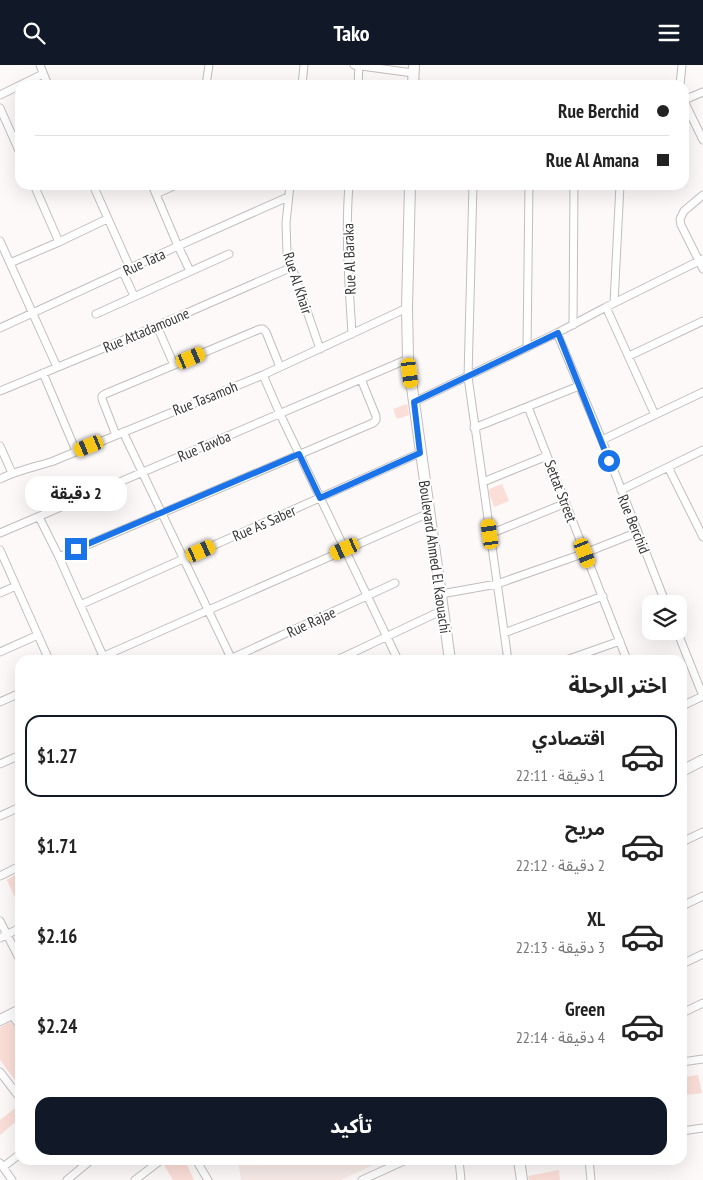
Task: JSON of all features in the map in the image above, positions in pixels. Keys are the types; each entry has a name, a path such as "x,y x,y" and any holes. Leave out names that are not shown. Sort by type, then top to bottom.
{"street":[{"path":"40,65 46,80"},
{"path":"207,80 209,65"},
{"path":"302,80 304,65"},
{"path":"358,80 357,65 413,69"},
{"path":"680,80 682,65"},
{"path":"31,80 43,74"},
{"path":"0,95 15,88"},
{"path":"689,98 703,92"},
{"path":"0,109 15,142"},
{"path":"689,110 703,138"},
{"path":"36,190 59,242"},
{"path":"94,190 127,270 134,296"},
{"path":"154,190 190,271"},
{"path":"156,194 165,190"},
{"name":"Rue Al Khair","path":"289,190 287,253 320,349"},
{"name":"Rue Al Baraka","path":"349,190 347,253 352,334"},
{"name":"Boulevard Ahmed El Kaouachi","path":"410,190 407,308 408,359 449,655"},
{"path":"473,190 468,377 507,655"},
{"path":"527,348 530,190"},
{"path":"573,325 574,190"},
{"path":"614,303 620,190"},
{"path":"703,195 684,211 680,219 681,225 701,260 703,269"},
{"name":"Rue Tata","path":"0,328 288,197"},
{"path":"10,263 107,219"},
{"path":"0,241 57,367"},
{"path":"96,314 229,254"},
{"path":"414,402 558,333 701,260"},
{"name":"Rue Attadamoune","path":"0,391 157,326 292,267"},
{"path":"606,307 655,415"},
{"name":"Rue Tasamoh","path":"0,479 12,473 51,462 263,375 407,308"},
{"path":"629,356 703,321"},
{"path":"157,326 174,365"},
{"path":"228,655 184,558 102,396 260,329 266,332 280,367"},
{"name":"Rue Berchid","path":"558,333 662,595"},
{"name":"Rue Tawba","path":"0,533 408,359"},
{"path":"43,373 76,451"},
{"path":"263,375 396,655"},
{"path":"59,557 376,420 362,379"},
{"path":"474,428 579,386"},
{"path":"602,440 703,391"},
{"name":"Settat Street","path":"528,407 626,655"},
{"path":"0,446 12,473"},
{"path":"620,490 703,450"},
{"name":"Rue As Saber","path":"80,605 420,453"},
{"path":"483,482 547,456"},
{"path":"668,467 703,537"},
{"path":"490,534 566,503"},
{"path":"105,655 429,513"},
{"path":"39,517 103,655"},
{"path":"441,594 497,584 638,532"},
{"path":"0,550 47,655"},
{"name":"Rue Rajae","path":"239,655 395,583"},
{"path":"0,593 16,586"},
{"path":"504,633 602,597"},
{"path":"348,655 443,610"},
{"path":"0,652 38,635"},
{"path":"681,640 687,655"},
{"path":"580,655 620,641"},
{"path":"687,656 703,696 687,704"},
{"path":"0,702 15,695"},
{"path":"0,764 15,757"},
{"path":"687,768 703,760"},
{"path":"0,816 15,809"},
{"path":"687,839 703,831"},
{"path":"0,876 15,868"},
{"path":"687,903 703,895"},
{"path":"0,921 3,936 15,953"},
{"path":"3,936 15,930"},
{"path":"687,962 703,954"},
{"path":"687,1011 703,1003"},
{"path":"0,1020 15,1013"},
{"path":"687,1061 703,1059"},
{"path":"0,1072 15,1092"},
{"path":"687,1130 703,1128"},
{"path":"12,1180 1,1165 15,1157"},
{"path":"70,1179 85,1165"},
{"path":"140,1178 155,1165"},
{"path":"199,1165 208,1180"},
{"path":"362,1180 395,1165"},
{"path":"460,1165 461,1180"},
{"path":"520,1165 522,1180"},
{"path":"590,1165 591,1180"}],"shaded area":[{"path":"239,1165 373,1165 341,1180 241,1180"}],"building":[{"path":"407,404 409,415 397,419 393,409"},
{"path":"502,484 509,501 494,507 489,489"},
{"path":"15,875 15,898 7,880"},
{"path":"11,1022 15,1028 15,1080 0,1060 0,1027"},
{"path":"698,1075 702,1093 687,1095 687,1076"},
{"path":"15,1108 15,1122 0,1135 0,1120"},
{"path":"164,1165 187,1165 194,1180 173,1180"},
{"path":"559,1170 560,1180 529,1180 528,1176"}],"route":[{"path":"76,549 299,454 320,498 420,453 414,402 558,333 609,461"}]}
